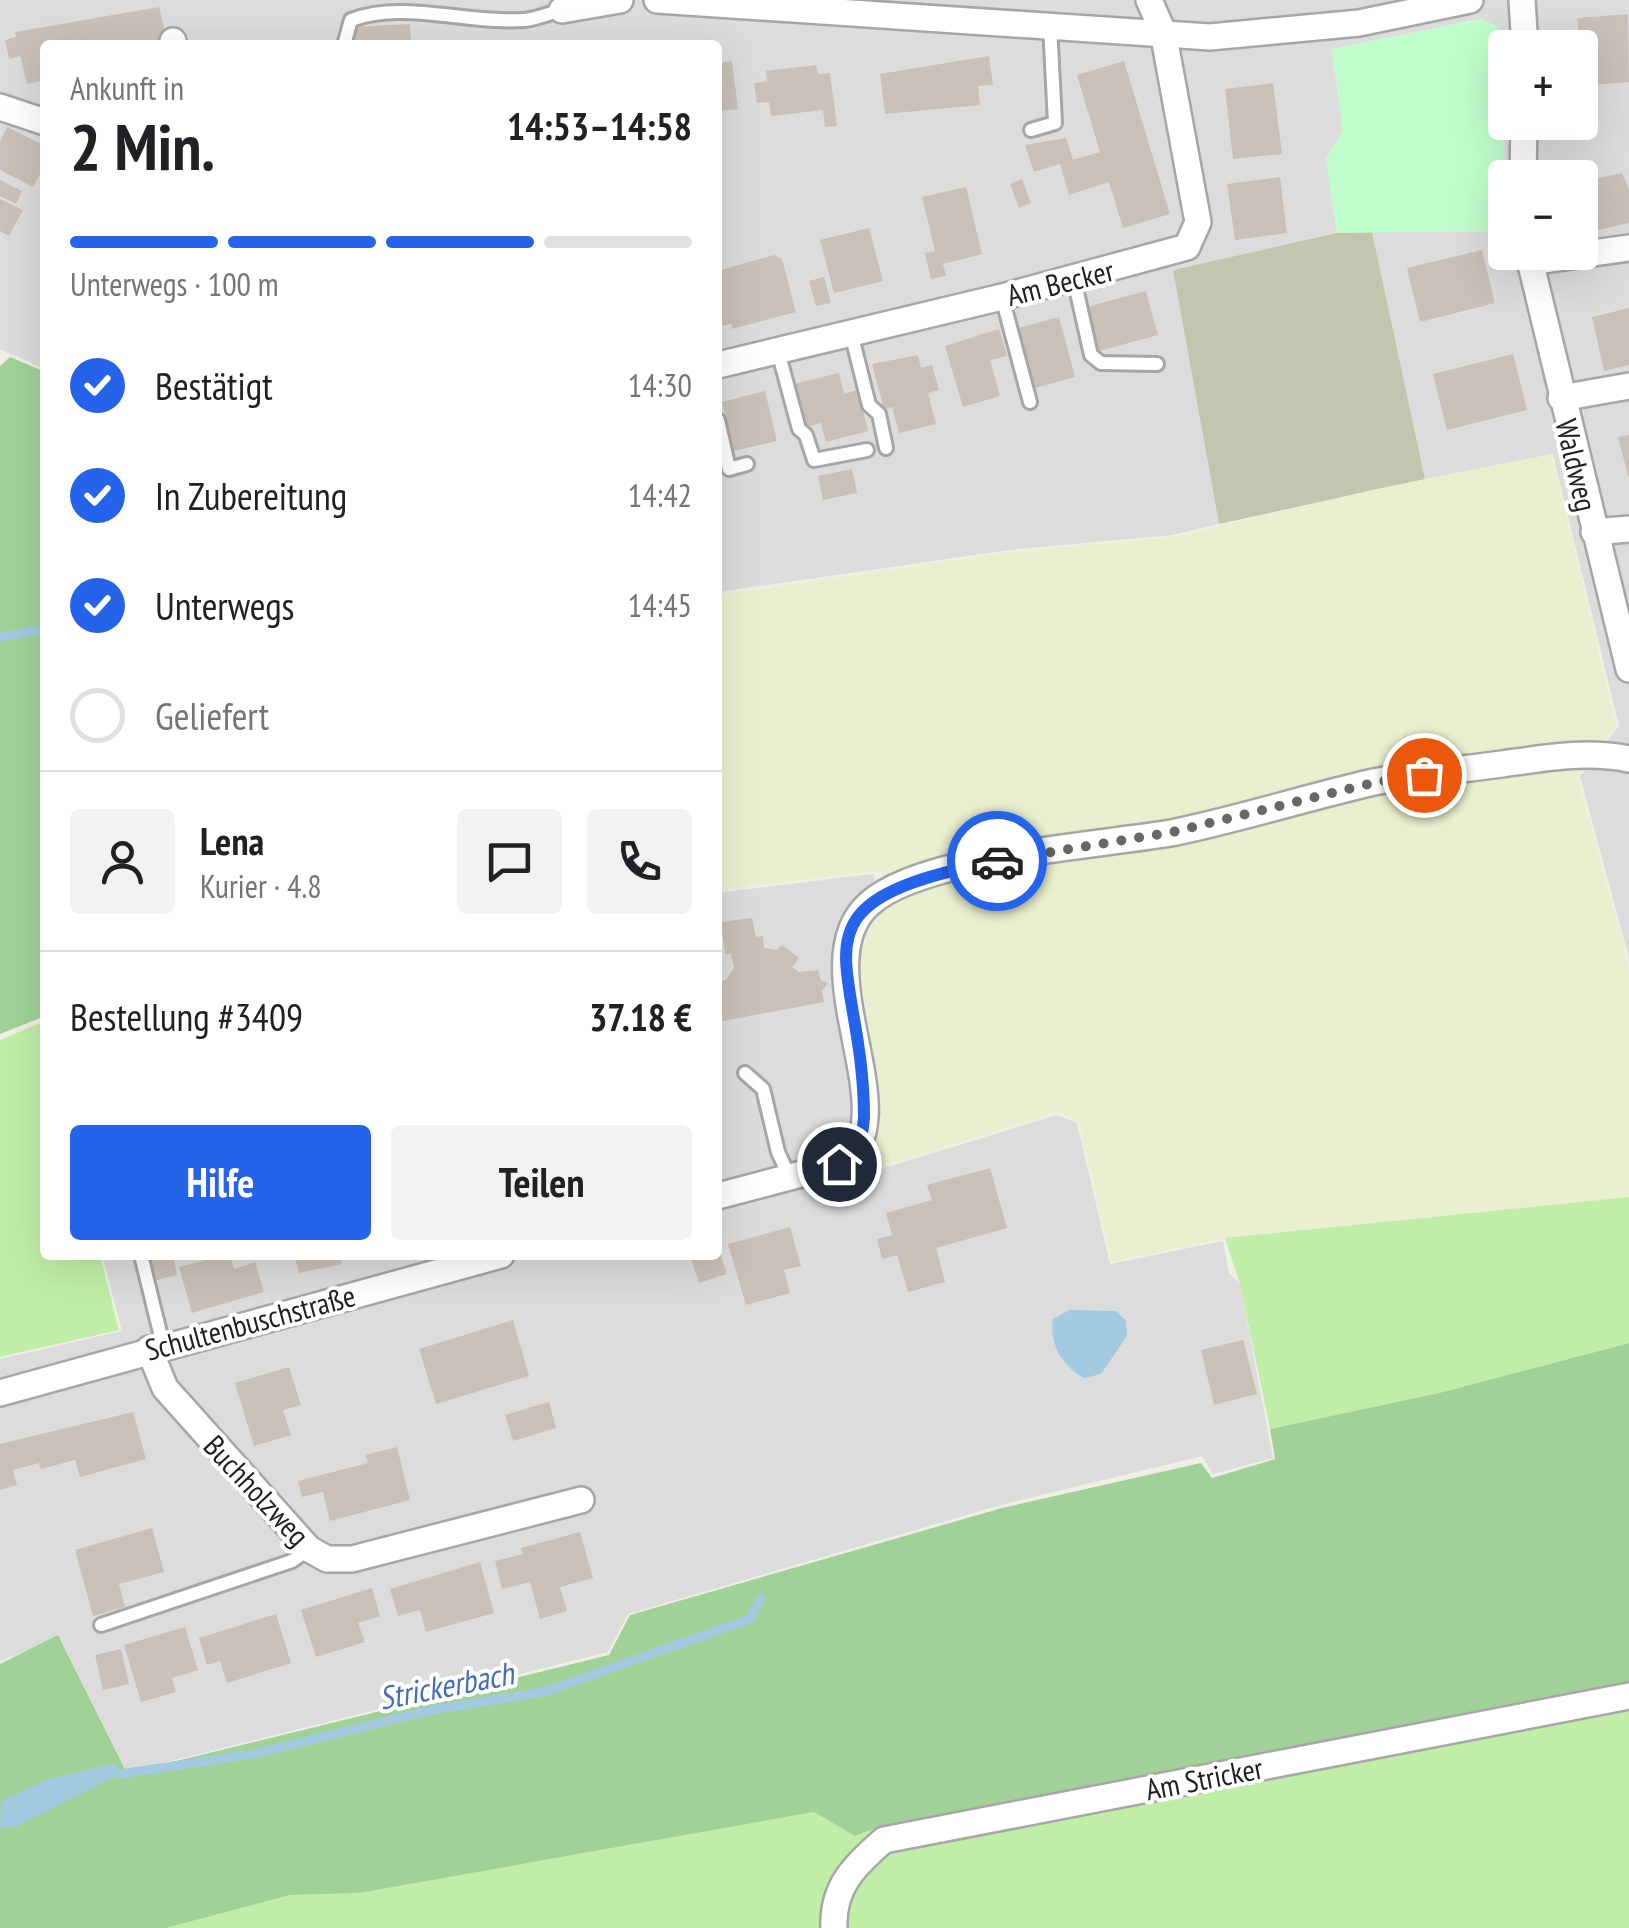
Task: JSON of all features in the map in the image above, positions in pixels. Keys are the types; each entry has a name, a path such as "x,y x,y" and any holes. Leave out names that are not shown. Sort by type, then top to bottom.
{"street":[{"path":"562,10 620,0"},
{"path":"657,0 1050,23 1210,37 1306,30 1470,0"},
{"path":"1149,0 1163,32"},
{"path":"1522,0 1524,30"},
{"name":"Am Becker","path":"722,364 1002,297 1187,247 1198,222 1163,32"},
{"path":"0,107 40,120"},
{"name":"Waldweg","path":"1598,251 1629,248"},
{"name":"Waldweg","path":"1532,270 1629,669"},
{"name":"Waldweg","path":"1562,398 1629,386"},
{"name":"Waldweg","path":"1594,532 1629,528"},
{"path":"722,1195 839,1164 852,1157 861,1142 864,1100 845,964 846,936 871,902 888,892 944,871 1173,832 1377,782 1555,757 1605,754 1629,759"},
{"name":"Schultenbuschstraße","path":"0,1393 481,1260"},
{"name":"Buchholzweg","path":"156,1347 165,1388 309,1549 328,1559 352,1559 581,1500"},
{"name":"Am Stricker","path":"834,1928 836,1898 846,1877 884,1840 1629,1696"}],"lane":[{"path":"345,40 350,20 366,12 422,11 526,20 562,10"},
{"path":"1031,130 1055,124 1050,23"},
{"path":"1074,278 1090,354 1101,363 1157,364"},
{"path":"1002,297 1030,402"},
{"path":"851,334 886,448"},
{"path":"778,351 799,429 806,434 814,460 867,450"},
{"path":"722,438 729,469 747,464"},
{"path":"745,1072 764,1089 778,1152 788,1176"},
{"path":"142,1260 156,1347"},
{"path":"102,1624 292,1561 309,1549"}],"shaded area":[{"path":"0,0 1629,0 1629,958 1580,776 1619,726 1553,454 1425,479 1372,232 1488,231 1488,270 1598,270 1598,160 1505,160 1504,140 1598,140 1598,30 1496,30 1480,19 1332,49 1343,131 1326,159 1337,233 1173,270 1219,524 1172,535 1009,550 722,591 722,40 40,40 40,367 0,349"},
{"path":"1372,232 1425,479 1219,524 1173,270 1337,233"},
{"path":"1552,454 1616,727 1577,776 1629,966 1629,1197 1225,1238 1112,1262 1079,1122 1058,1112 878,1168 872,1057 859,957 868,931 888,906 882,870 722,890 722,594 1011,552 1174,537 1372,490"},
{"path":"873,874 876,886 838,944 871,1172 1057,1115 1077,1123 1110,1264 1223,1241 1229,1273 1240,1284 1273,1458 1213,1474 1202,1456 1001,1505 628,1614 608,1652 127,1772 60,1638 0,1661 0,1359 122,1331 103,1260 722,1260 722,893"}],"green space":[{"path":"1480,19 1494,24 1499,30 1488,30 1488,140 1504,140 1504,160 1488,160 1488,231 1337,233 1326,159 1343,131 1332,49"},
{"path":"10,357 40,370 40,1018 0,1034 0,366"},
{"path":"40,1023 40,1260 101,1260 119,1330 0,1357 0,1040"},
{"path":"1629,1197 1629,1343 1439,1393 1270,1429 1240,1284 1225,1238"},
{"path":"1629,1343 1629,1686 876,1828 855,1836 814,1812 360,1893 290,1895 166,1928 0,1928 0,1664 58,1635 127,1773 609,1655 630,1615 1002,1508 1201,1463 1212,1478 1275,1459 1270,1429 1439,1393"},
{"path":"1629,1704 1629,1928 166,1928 290,1895 360,1893 814,1812 855,1836 876,1828 855,1875 885,1848"}],"water":[{"path":"1069,1310 1116,1311 1126,1321 1127,1336 1101,1374 1084,1378 1059,1353 1053,1337 1053,1319"},
{"path":"115,1763 120,1774 17,1826 0,1828 1,1801 47,1780"}],"building":[{"path":"159,7 167,40 40,40 40,81 27,84 20,56 9,59 5,40 16,37 15,32"},
{"path":"1628,14 1629,82 1598,85 1598,30 1578,30 1577,18"},
{"path":"410,24 411,40 353,40 352,27"},
{"path":"989,56 993,85 978,86 980,105 885,114 880,74"},
{"path":"732,61 738,109 722,111 722,62"},
{"path":"1124,61 1170,214 1123,228 1109,182 1069,195 1060,164 1034,172 1025,145 1066,138 1073,160 1100,152 1077,75"},
{"path":"816,65 818,74 830,73 837,126 825,127 823,110 771,116 769,102 757,103 754,83 767,81 766,71"},
{"path":"1273,83 1282,154 1233,159 1225,89"},
{"path":"7,127 40,144 40,174 33,187 0,170 0,141"},
{"path":"1622,173 1629,189 1629,223 1598,230 1598,178"},
{"path":"1280,177 1287,233 1235,240 1227,184"},
{"path":"1022,179 1031,203 1019,208 1010,184"},
{"path":"0,180 22,191 16,204 0,196"},
{"path":"966,187 982,254 943,264 946,276 931,279 925,253 935,251 922,197"},
{"path":"0,199 23,210 9,236 0,231"},
{"path":"869,228 883,281 834,293 820,240"},
{"path":"1482,250 1495,303 1420,322 1407,268"},
{"path":"774,255 782,259 796,312 732,329 731,324 722,326 722,270"},
{"path":"824,277 831,303 816,306 809,281"},
{"path":"1146,291 1158,335 1099,351 1087,307"},
{"path":"1629,308 1629,365 1604,371 1592,317"},
{"path":"1059,317 1075,377 1035,388 1019,328"},
{"path":"999,329 1007,356 990,360 1000,396 963,407 945,346"},
{"path":"1513,354 1527,410 1447,430 1433,374"},
{"path":"918,355 921,368 932,365 939,390 928,393 936,424 899,433 892,407 884,409 872,364"},
{"path":"839,373 844,394 858,390 868,431 826,442 821,423 805,427 794,384"},
{"path":"765,391 777,441 733,451 722,402"},
{"path":"1629,435 1629,476 1628,476 1618,437"},
{"path":"852,469 857,493 823,500 818,476"},
{"path":"752,918 756,937 763,936 764,948 777,950 782,945 799,958 792,967 799,972 818,970 821,980 828,983 822,991 824,1002 722,1021 722,980 734,968 731,954 725,954 722,922"},
{"path":"990,1168 1007,1228 936,1248 945,1282 908,1292 897,1255 882,1259 877,1239 892,1235 886,1213 932,1200 927,1185"},
{"path":"790,1227 801,1266 784,1270 790,1293 746,1305 728,1244"},
{"path":"722,1259 727,1274 699,1283 692,1260"},
{"path":"149,1260 174,1260 177,1275 153,1281"},
{"path":"206,1260 231,1260 234,1269 255,1262 264,1292 192,1313 179,1267"},
{"path":"295,1260 341,1260 342,1264 299,1273"},
{"path":"513,1320 529,1376 436,1404 419,1349"},
{"path":"1243,1340 1257,1394 1214,1405 1201,1350"},
{"path":"289,1367 301,1405 283,1410 291,1435 254,1446 235,1383"},
{"path":"549,1402 556,1428 513,1441 505,1415"},
{"path":"133,1412 146,1459 80,1477 75,1460 41,1469 39,1463 13,1470 17,1485 0,1490 0,1444"},
{"path":"397,1447 410,1500 330,1521 323,1492 302,1497 298,1481 368,1463 366,1455"},
{"path":"152,1528 164,1572 119,1584 125,1607 93,1616 75,1550"},
{"path":"580,1532 593,1578 560,1587 567,1611 540,1619 530,1582 502,1589 495,1561 523,1554 521,1548"},
{"path":"480,1562 494,1613 426,1632 420,1610 398,1616 390,1589"},
{"path":"372,1588 380,1616 358,1623 365,1642 316,1657 301,1610"},
{"path":"276,1614 291,1663 227,1683 220,1661 207,1665 199,1638"},
{"path":"185,1627 198,1670 172,1678 176,1692 141,1702 124,1645"},
{"path":"121,1649 129,1684 103,1690 95,1655"}],"waterway":[{"path":"0,637 40,630"},
{"name":"Strickerbach","path":"120,1774 254,1754 432,1710 544,1692 750,1619 761,1598"}],"way so far":[{"path":"997,861 1233,820 1377,782 1424,775"}],"route":[{"path":"839,1164 852,1157 861,1142 864,1118 845,964 846,936 871,902 888,892 944,871 997,861"}]}
